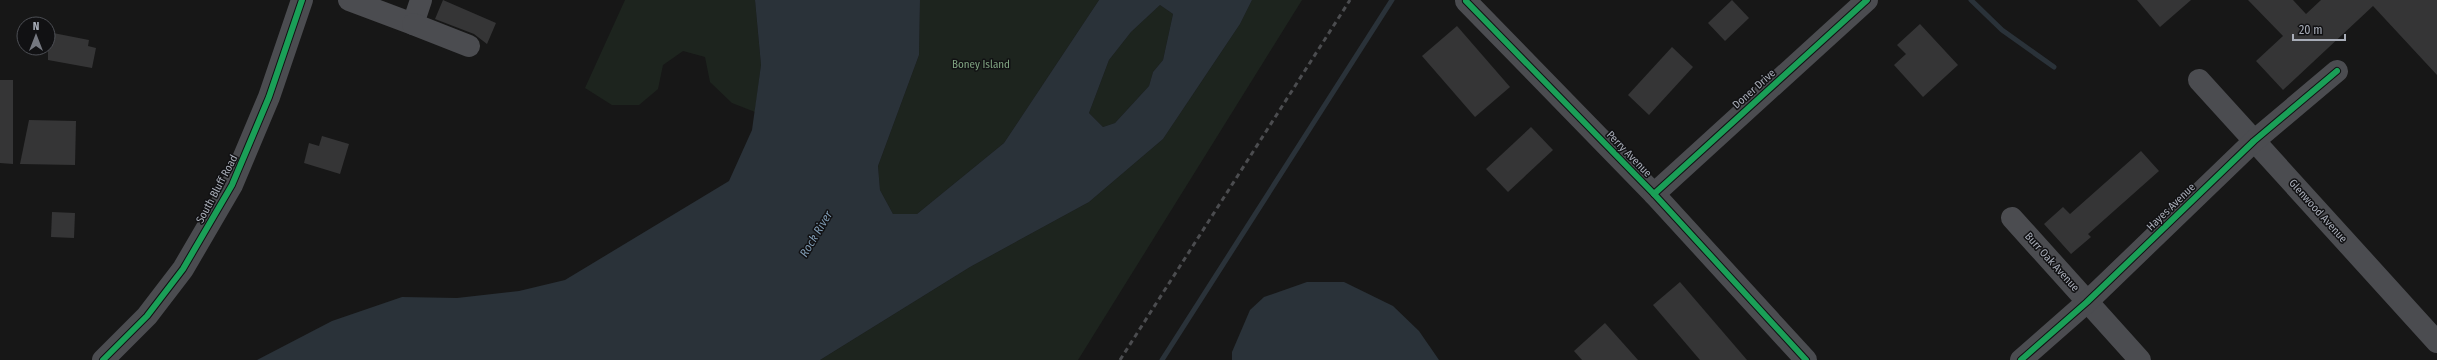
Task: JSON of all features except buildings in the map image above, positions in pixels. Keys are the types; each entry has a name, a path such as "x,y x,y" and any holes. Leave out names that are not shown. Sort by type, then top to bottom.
{"street":[{"name":"South Bluff Road","path":"103,360 147,316 183,269 232,186 269,97 302,0"},
{"path":"349,0 468,46"},
{"path":"413,24 422,0"},
{"name":"Doner Drive","path":"1654,194 1867,0"},
{"name":"Perry Avenue","path":"1466,1 1654,194 1806,360"},
{"name":"Hayes Avenue","path":"2021,360 2087,302 2254,141 2337,71"},
{"name":"Glenwood Avenue","path":"2199,80 2437,342"},
{"name":"Burr Oak Avenue","path":"2012,218 2140,360"}],"green space":[{"path":"625,0 755,0 761,65 755,112 732,103 710,82 705,57 683,51 663,65 658,89 639,105 612,105 585,88"},
{"name":"Boney Island","path":"920,0 1099,0 1004,143 917,214 893,214 880,190 878,166 919,55"},
{"path":"1252,0 1302,0 1078,360 820,360 970,267 1089,202 1163,139 1240,24"},
{"path":"1160,5 1173,14 1163,60 1153,72 1149,86 1115,123 1103,127 1089,113 1109,60 1131,32"}],"water":[{"name":"Rock River","path":"755,0 920,0 919,55 878,166 880,190 893,214 917,214 1004,143 1099,0 1252,0 1240,24 1163,139 1089,202 970,267 820,360 257,360 332,321 402,297 457,298 519,291 565,280 729,181 752,130 761,65","holes":["1160,5 1173,14 1163,60 1153,72 1149,86 1115,123 1103,127 1089,113 1109,60 1131,32"]},
{"path":"1307,282 1344,282 1393,306 1419,331 1439,360 1232,360 1232,352 1250,310 1264,297"}],"waterway":[{"path":"1162,360 1392,0"},
{"path":"1971,0 2002,30 2054,67"}],"railway":[{"path":"1120,360 1350,0"}],"cycle path":[{"path":"103,360 147,316 183,269 232,185 269,97 302,0"},
{"path":"1654,194 1867,0"},
{"path":"1466,1 1654,194 1806,360"},
{"path":"2021,360 2087,302 2254,141 2337,71"}]}
